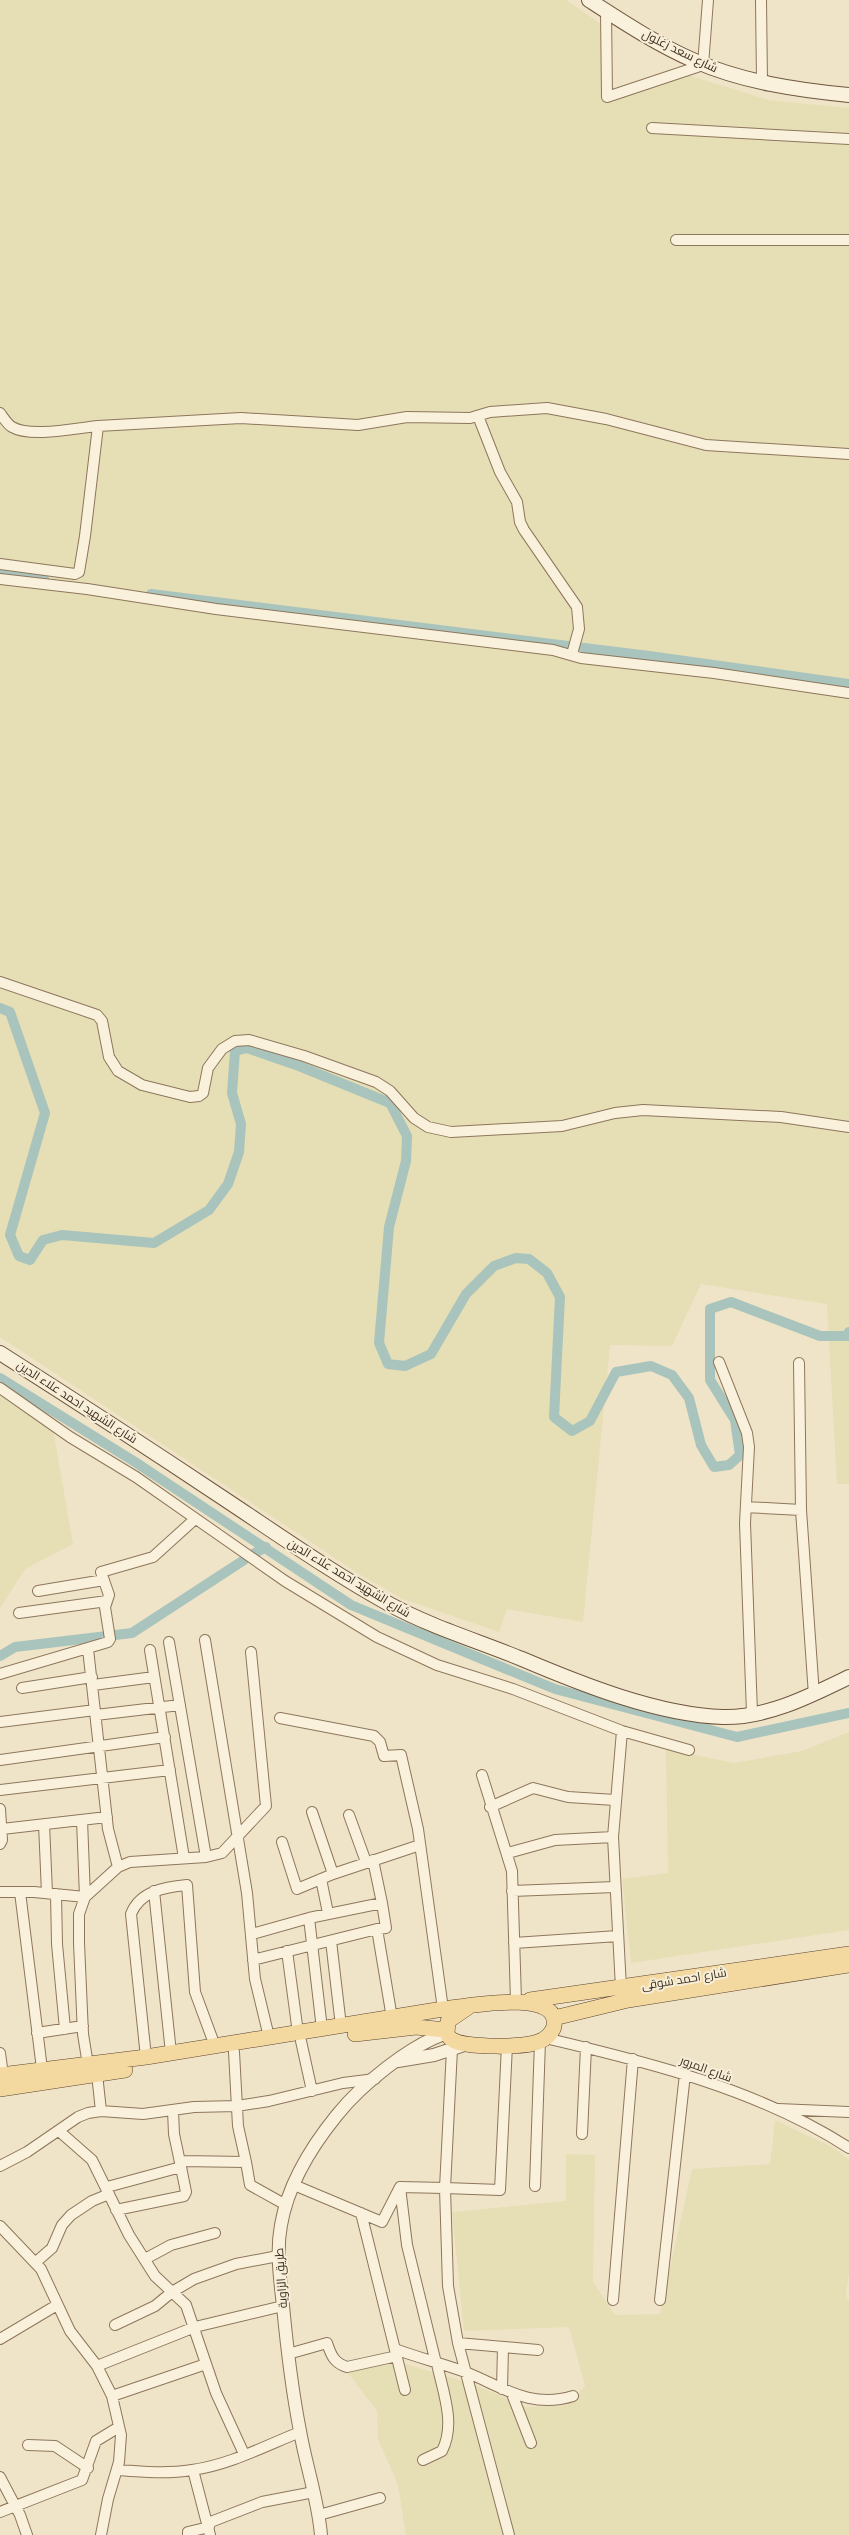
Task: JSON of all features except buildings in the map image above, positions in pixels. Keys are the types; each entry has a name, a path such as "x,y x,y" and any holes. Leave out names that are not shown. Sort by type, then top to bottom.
{"main road":[{"name":"شارع سعد زغلول","path":"589,0 666,47 703,64 762,82 789,88 849,95"},
{"name":"شارع الشهيد احمد علاء الدين","path":"0,1354 93,1411 311,1557 390,1605 422,1620 576,1680 655,1707 688,1714 725,1717 773,1710 814,1694 849,1677"},
{"name":"شارع احمد شوقى","path":"300,2037 322,2029 443,2009 621,1988 849,1954"},
{"name":"شارع احمد شوقى","path":"554,2018 628,2000 849,1965"},
{"path":"470,2006 451,2017 447,2031 453,2041 466,2044 507,2045 543,2040 552,2030 554,2018 546,2008 518,2001"},
{"path":"1,2080 93,2069 138,2061 171,2053 269,2037 300,2037 408,2028 447,2031"},
{"path":"138,2061 234,2052 300,2037"},
{"path":"1,2080 42,2069 93,2069"}],"street":[{"path":"606,11 607,98 703,64 708,0"},
{"path":"761,0 762,82"},
{"path":"652,128 849,139"},
{"path":"676,240 849,240"},
{"path":"0,413 10,426 20,431 31,432 98,426 241,418 358,425 407,417 470,418 499,411 547,408 606,419 691,443 724,448 785,448 849,454"},
{"path":"478,416 500,472 517,502 520,522 524,530 577,607 580,617 573,653"},
{"path":"0,564 76,574 79,572 85,536 98,426"},
{"path":"0,579 573,653 637,666 714,673 849,693"},
{"path":"0,982 97,1015 102,1021 108,1057 118,1071 142,1085 190,1097 199,1096 203,1093 208,1068 222,1049 235,1041 249,1040 304,1056 376,1082 390,1092 414,1118 428,1127 446,1131 477,1132 562,1126 615,1113 643,1110 781,1117 849,1127"},
{"path":"719,1362 747,1433 750,1447 746,1507 746,1593 752,1713"},
{"path":"799,1363 801,1510 814,1694"},
{"path":"0,1388 70,1437 136,1477 285,1581 377,1637 425,1661 513,1689 622,1731 689,1750"},
{"path":"746,1507 801,1510"},
{"path":"0,1674 106,1643 110,1636 105,1607 109,1595 104,1580 103,1570 153,1557 195,1519"},
{"path":"38,1591 104,1580"},
{"path":"19,1613 107,1601"},
{"path":"205,1640 252,1934 253,1960 258,1992 269,2037"},
{"path":"169,1642 206,1857"},
{"path":"88,1649 107,1817 118,1867"},
{"path":"150,1650 184,1858"},
{"path":"101,2111 93,2069 82,2026 79,1914 86,1897 118,1867 146,1859 206,1857 222,1853 266,1806 251,1652"},
{"path":"22,1688 154,1677"},
{"path":"0,1722 180,1705"},
{"path":"280,1718 374,1736 380,1742 384,1756 400,1754 420,1845 443,2009"},
{"path":"621,1988 613,1837 622,1731"},
{"path":"0,1760 165,1737"},
{"path":"0,1790 170,1770"},
{"path":"482,1775 490,1807 508,1853 512,1871 514,1943 518,2001"},
{"path":"490,1807 533,1788 568,1797 615,1800"},
{"path":"0,1809 2,1829 0,1844"},
{"path":"312,1812 333,1874"},
{"path":"253,1960 386,1928 382,1903 370,1861 349,1814"},
{"path":"2,1829 107,1817"},
{"path":"82,1820 86,1897"},
{"path":"44,1824 65,2029"},
{"path":"508,1853 554,1840 613,1837"},
{"path":"282,1842 297,1889 333,1874 420,1845"},
{"path":"321,1879 328,1913"},
{"path":"138,2061 131,1914 141,1898 164,1887 187,1885 195,1992 215,2046"},
{"path":"512,1891 615,1887"},
{"path":"154,1891 171,2053"},
{"path":"0,1892 86,1897"},
{"path":"20,1892 42,2069"},
{"path":"252,1934 328,1913 382,1903"},
{"path":"309,1918 314,1945 322,2029"},
{"path":"377,1929 392,2018"},
{"path":"514,1943 618,1936"},
{"path":"331,1941 341,2026"},
{"path":"287,1951 300,2037 312,2091"},
{"path":"37,2033 82,2026"},
{"name":"طريق الزاوية","path":"321,2535 319,2515 300,2432 288,2354 278,2256 281,2223 286,2204 314,2143 348,2101 375,2078 420,2044 447,2031"},
{"path":"535,2186 543,2040"},
{"name":"شارع المرور","path":"543,2040 586,2047 685,2074 774,2108 849,2148"},
{"name":"طريق الزاوية","path":"398,2061 452,2049 466,2044"},
{"path":"400,2187 500,2190 507,2045"},
{"path":"582,2134 586,2047"},
{"path":"452,2049 445,2188 448,2286 458,2343 509,2535"},
{"path":"234,2052 237,2106 250,2185 286,2204"},
{"path":"0,2053 1,2080"},
{"path":"613,2300 633,2059"},
{"path":"660,2300 685,2074"},
{"path":"0,2166 27,2152 78,2117 101,2111 143,2114 173,2110 237,2106 312,2091 343,2083 375,2078"},
{"path":"774,2108 849,2112"},
{"path":"116,2210 186,2195 174,2134 173,2110"},
{"path":"59,2131 92,2160 108,2190 116,2210 155,2276 186,2305 195,2327 218,2400 244,2454"},
{"path":"36,2262 52,2248 62,2226 71,2215 108,2190 181,2164 246,2162"},
{"path":"294,2185 382,2222 400,2187"},
{"path":"400,2187 407,2245 448,2415 447,2436 442,2451 423,2460"},
{"path":"361,2213 405,2390"},
{"path":"0,2226 36,2262 70,2331 98,2366 112,2396 121,2443 118,2470 108,2499 100,2535"},
{"path":"145,2259 171,2245 215,2233"},
{"path":"115,2325 155,2306 172,2292 189,2281 212,2272 248,2262 278,2256"},
{"path":"1,2335 57,2305"},
{"path":"98,2366 195,2327 283,2306"},
{"path":"288,2354 327,2342 332,2357 339,2365 347,2367 396,2353 467,2373 512,2394 545,2400 573,2396"},
{"path":"458,2343 538,2350"},
{"path":"502,2389 503,2347"},
{"path":"112,2396 206,2364"},
{"path":"512,2394 531,2443"},
{"path":"0,2512 78,2482 85,2476 96,2441 119,2427"},
{"path":"118,2470 153,2472 193,2470 244,2454 300,2432"},
{"path":"28,2445 56,2446 88,2468"},
{"path":"193,2470 209,2528"},
{"path":"0,2477 15,2506 27,2535"},
{"path":"188,2535 188,2532 209,2528 262,2502 314,2492"},
{"path":"319,2515 380,2498"}],"shaded area":[{"path":"0,0 566,0 607,28 606,95 678,72 769,100 849,108 849,1484 837,1484 827,1304 701,1284 672,1346 610,1345 583,1622 507,1609 499,1632 403,1599 359,1574 0,1337"},
{"path":"0,1394 53,1429 73,1544 25,1569 0,1608"},
{"path":"849,1732 849,1930 631,1963 622,1879 668,1873 666,1749 734,1763 802,1751"},
{"path":"775,2120 834,2148 849,2160 849,2272 846,2295 849,2302 849,2535 406,2535 398,2485 378,2439 377,2411 345,2369 392,2360 473,2384 525,2407 567,2405 585,2386 569,2327 464,2331 452,2212 566,2201 566,2154 595,2155 593,2282 615,2315 660,2314 692,2169 770,2164"}],"waterway":[{"path":"0,573 44,579"},
{"path":"151,594 649,656 849,684"},
{"path":"0,1008 10,1012 45,1113 10,1235 19,1256 30,1260 43,1240 62,1235 154,1243 209,1210 228,1184 239,1152 241,1124 232,1093 235,1051 247,1048 299,1066 390,1103 407,1136 406,1161 389,1227 379,1343 388,1364 405,1366 431,1354 466,1294 494,1266 516,1258 529,1259 547,1273 560,1297 554,1417 572,1431 590,1421 616,1372 651,1366 672,1375 689,1398 701,1445 714,1467 729,1465 740,1455 735,1420 710,1380 710,1309 731,1302 820,1336 847,1336 849,1332"},
{"path":"0,1378 135,1462 351,1605 555,1689 737,1737 849,1713"},
{"path":"253,1554 266,1547"},
{"path":"0,1656 15,1647 132,1633 244,1560"}]}
